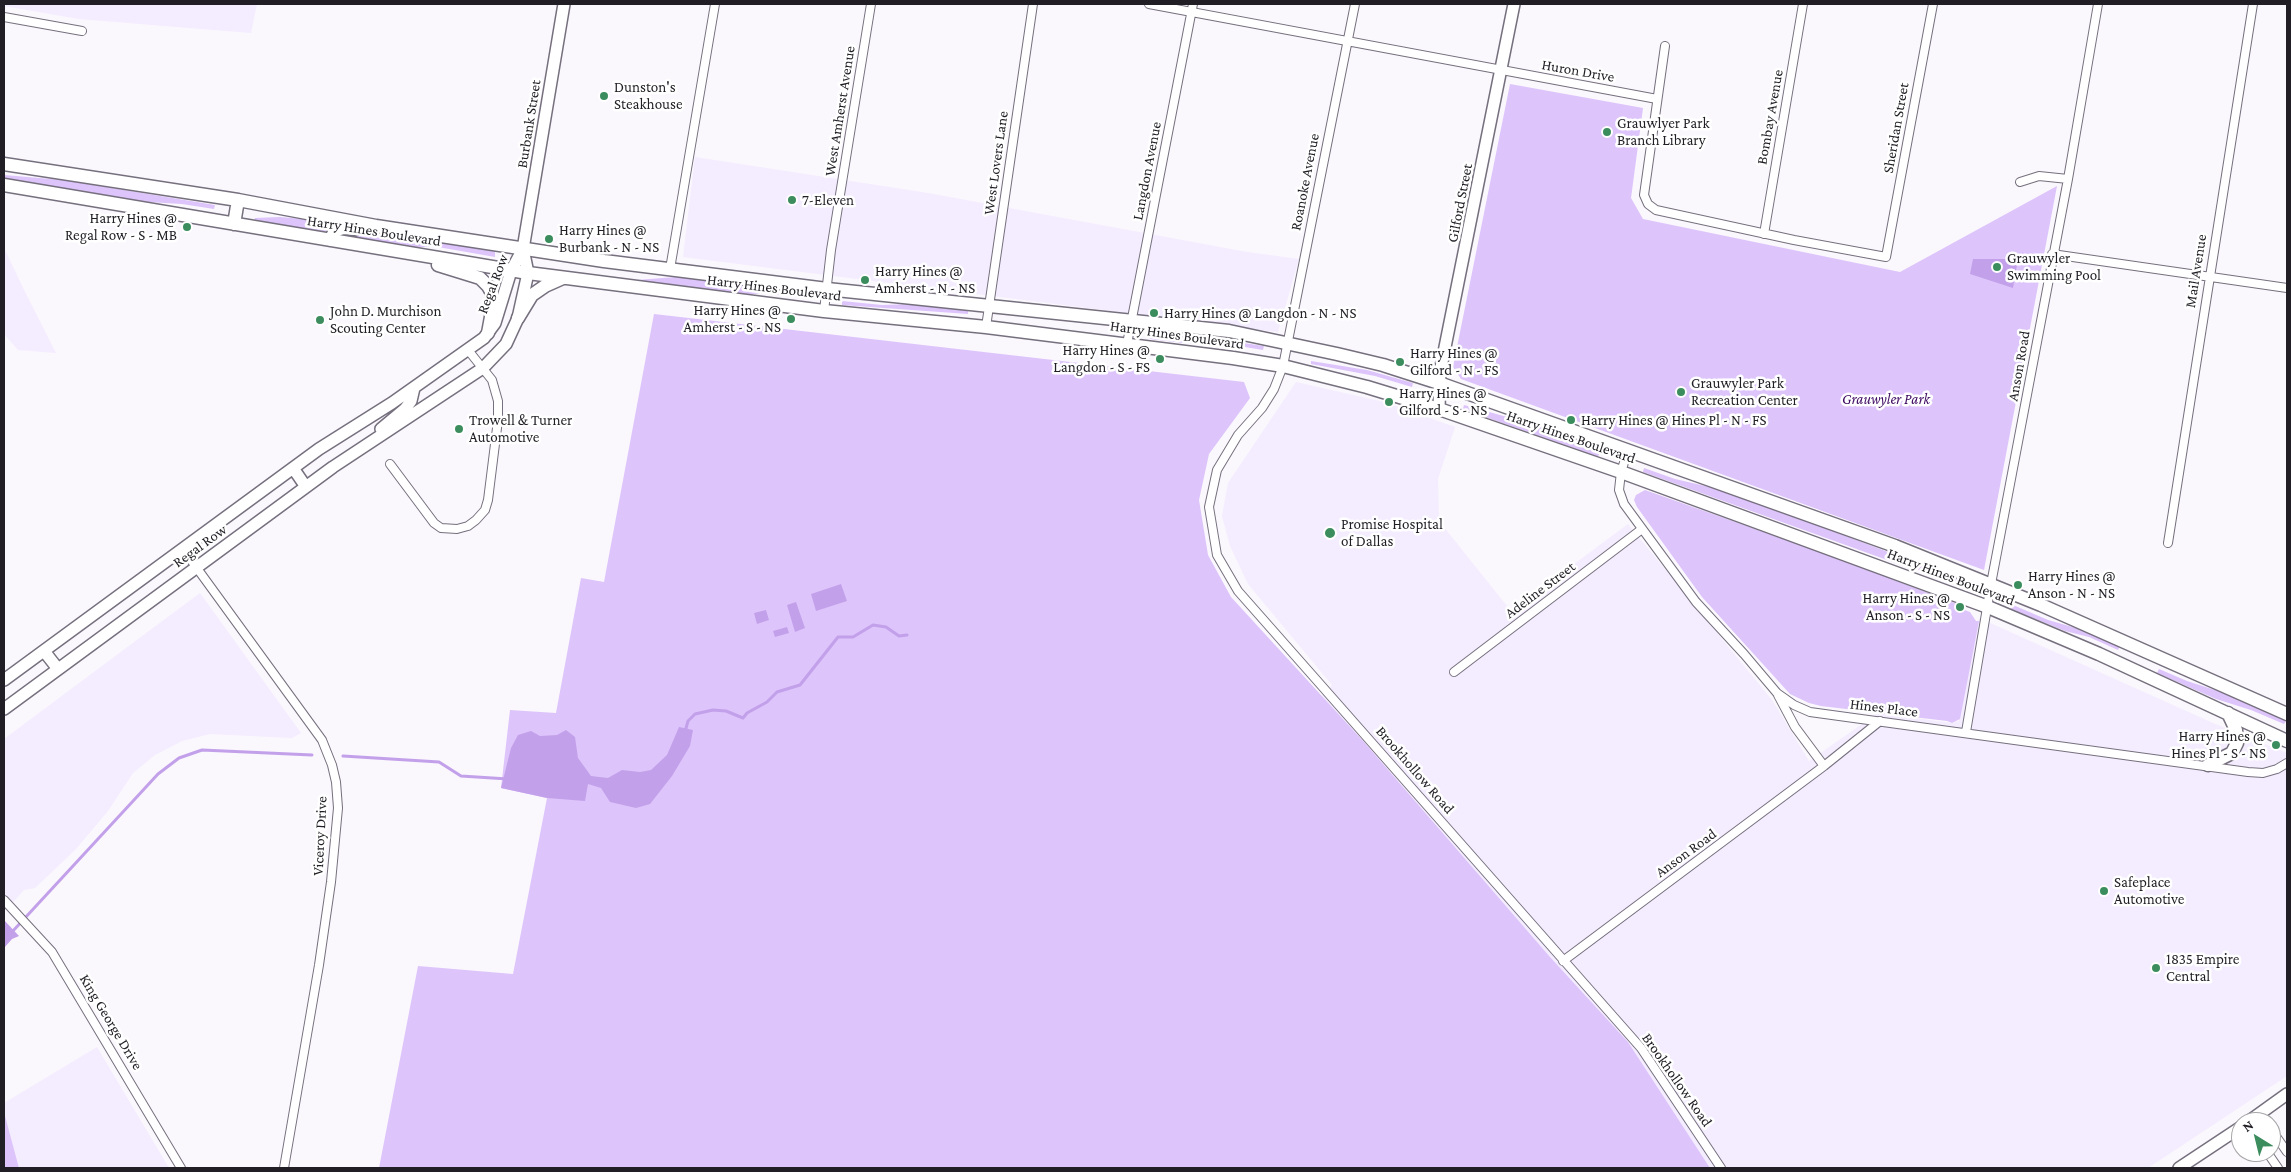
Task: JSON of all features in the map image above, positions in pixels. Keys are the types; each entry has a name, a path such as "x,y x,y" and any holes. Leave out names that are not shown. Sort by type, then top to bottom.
{"main road":[{"name":"Burbank Street","path":"523,249 564,4"},
{"name":"Gilford Street","path":"1439,409 1440,372 1514,4"},
{"name":"Harry Hines Boulevard","path":"4,164 238,200 376,226 523,249 827,289 1229,331 1287,342 1383,365 1439,383 1886,543 1991,584 2287,714"},
{"name":"Harry Hines Boulevard","path":"4,185 528,274 824,311 986,327 1127,344 1283,366 1368,387 1439,409 1621,472 1988,607 2130,668 2287,741"},
{"path":"234,224 238,200"},
{"path":"330,240 335,231 342,228 364,230 376,226"},
{"name":"Regal Row","path":"4,680 319,448 414,388 468,350 488,333 495,323 502,306 511,270 523,249"},
{"name":"Regal Row","path":"4,708 306,487 483,368 506,344 518,318 528,274 523,249"},
{"path":"412,254 484,282 493,298 488,333"},
{"path":"518,318 532,295 545,286 565,278"},
{"path":"374,441 380,429 405,409 411,401 414,388"},
{"path":"293,468 306,487"},
{"path":"2130,668 2140,648"},
{"path":"44,651 58,669"},
{"path":"2208,766 2232,753 2237,743 2236,730 2228,714"},
{"path":"2269,1112 2287,1094"},
{"path":"2178,1168 2231,1134"}],"street":[{"path":"670,269 715,4"},
{"name":"West Amherst Avenue","path":"824,311 835,223 871,4"},
{"name":"West Lovers Lane","path":"986,327 1033,4"},
{"name":"Huron Drive","path":"1149,4 1193,8 1347,42 1657,100"},
{"name":"Roanoke Avenue","path":"1283,366 1354,4"},
{"name":"Bombay Avenue","path":"1764,234 1803,4"},
{"name":"Sheridan Street","path":"1764,234 1886,257 1933,4"},
{"name":"Anson Road","path":"1966,732 1991,584 2052,254 2068,179 2098,4"},
{"name":"Mail Avenue","path":"2168,543 2253,4"},
{"name":"Langdon Avenue","path":"1127,344 1193,8"},
{"path":"4,17 82,31"},
{"path":"1665,46 1644,196 1648,204 1656,210 1764,234"},
{"path":"2020,182 2039,176 2068,179"},
{"path":"2052,254 2287,288"},
{"path":"390,464 434,523 441,528 456,529 468,526 484,510 488,500 498,420 496,389 483,368 468,350"},
{"name":"Brookhollow Road","path":"1283,366 1270,395 1238,436 1217,470 1209,507 1217,555 1238,591 1641,1048 1721,1168"},
{"name":"Hines Place","path":"1628,450 1621,472 1619,494 1642,529 1696,602 1777,693 1794,706 1810,712 2263,773 2277,769 2287,763"},
{"name":"Adeline Street","path":"1454,672 1642,529"},
{"name":"Viceroy Drive","path":"182,549 322,740 332,765 336,782 338,808 332,882 284,1168"},
{"path":"1777,693 1795,727 1824,766"},
{"name":"Anson Road","path":"1563,960 1824,766 1880,721"},
{"name":"King George Drive","path":"5,902 52,952 181,1168"}],"shaded area":[{"path":"4,4 257,4 251,33 79,19 4,6"},
{"path":"695,157 928,193 1247,252 1299,259 1278,332 683,257"},
{"path":"4,248 56,353 18,350 4,334"},
{"path":"1973,259 2018,259 2013,288 1970,274"},
{"path":"1296,382 1384,402 1455,427 1438,479 1439,521 1511,611 1628,524 1772,700 1809,761 1878,713 1952,723 1959,721 1979,618 2213,723 2287,753 2287,1076 2148,1168 1710,1168 1628,1042 1550,957 1364,742 1321,696 1332,685 1248,584 1230,546 1222,516 1228,483"},
{"path":"841,584 847,601 816,611 811,594"},
{"path":"200,593 301,733 292,738 210,734 182,741 155,755 133,773 108,811 76,849 35,888 24,890 4,912 4,739"},
{"path":"796,602 805,628 795,632 787,605"},
{"path":"766,610 769,620 757,624 754,613"},
{"path":"787,627 789,633 775,637 773,631"},
{"path":"679,727 693,730 690,746 672,776 650,804 636,808 610,802 601,788 588,784 585,801 547,798 501,788 511,748 518,735 531,731 540,736 557,735 566,730 575,737 578,758 591,776 608,778 622,770 640,772 651,770 667,755"},
{"path":"4,920 19,936 12,939 4,948"},
{"path":"97,1047 169,1168 19,1168 4,1112 4,1103"}],"green space":[{"name":"Grauwyler Park","path":"1510,84 1643,108 1631,198 1643,219 1900,272 2057,186 1984,570 1461,379 1453,367"},
{"path":"4,175 63,180 215,205 214,209 182,204 148,202 4,178"},
{"path":"280,217 304,219 333,225 324,233 254,221 255,218"},
{"path":"348,232 383,237 418,238 495,251 495,257 438,247 409,247 341,236 342,233"},
{"path":"676,277 804,291 804,297 762,293 744,295 636,282 637,280"},
{"path":"842,301 882,305 912,304 968,310 968,314 842,305"},
{"path":"654,314 1244,382 1250,398 1209,454 1199,500 1208,555 1231,597 1364,742 1550,957 1628,1042 1710,1168 379,1168 418,966 513,974 547,798 501,788 510,710 556,713 581,578 604,582"},
{"path":"1150,335 1202,337 1264,346 1263,350 1227,344 1184,343 1150,339"},
{"path":"1311,361 1367,370 1413,383 1412,387 1375,376 1311,364"},
{"path":"1464,405 1525,422 1601,448 1598,457 1463,409"},
{"path":"1644,468 1761,504 1970,583 1969,587 1931,573 1901,565 1643,472"},
{"path":"1645,490 1837,558 1957,604 1954,607 1960,611 1962,609 1970,612 1976,621 1979,621 1960,719 1952,723 1821,706 1809,703 1790,694 1702,597 1637,507 1634,500 1636,495"},
{"path":"2013,605 2120,646 2118,650 2089,637 2065,631 2011,609"},
{"path":"2159,669 2218,691 2286,721 2284,724 2251,710 2216,699 2157,673"},
{"path":"4,1112 19,1168 4,1168"}],"waterway":[{"path":"685,732 688,721 695,714 713,710 726,711 743,718 747,713 767,702 777,692 800,685 838,637 853,637 873,625 886,627 899,636 907,635"},
{"path":"12,932 158,774 179,758 202,750 312,755"},
{"path":"343,756 439,762 461,776 508,779"}],"place":[{"name":"Dunston's Steakhouse","path":"604,96"},
{"name":"Grauwlyer Park Branch Library","path":"1607,132"},
{"name":"7-Eleven","path":"792,200"},
{"name":"Harry Hines @ Regal Row - S - MB","path":"187,227"},
{"name":"Harry Hines @ Burbank - N - NS","path":"549,239"},
{"name":"Grauwyler Swimming Pool","path":"1997,267"},
{"name":"Harry Hines @ Amherst - N - NS","path":"865,280"},
{"name":"Harry Hines @ Langdon - N - NS","path":"1154,313"},
{"name":"Harry Hines @ Amherst - S - NS","path":"791,319"},
{"name":"John D. Murchison Scouting Center","path":"320,320"},
{"name":"Harry Hines @ Langdon - S - FS","path":"1160,359"},
{"name":"Harry Hines @ Gilford - N - FS","path":"1400,362"},
{"name":"Grauwyler Park Recreation Center","path":"1681,392"},
{"name":"Harry Hines @ Gilford - S - NS","path":"1389,402"},
{"name":"Harry Hines @ Hines Pl - N - FS","path":"1571,420"},
{"name":"Trowell & Turner Automotive","path":"459,429"},
{"name":"Promise Hospital of Dallas","path":"1330,533"},
{"name":"Harry Hines @ Anson - N - NS","path":"2018,585"},
{"name":"Harry Hines @ Anson - S - NS","path":"1960,607"},
{"name":"Harry Hines @ Hines Pl - S - NS","path":"2276,745"},
{"name":"Safeplace Automotive","path":"2104,891"},
{"name":"1835 Empire Central","path":"2156,968"}]}
